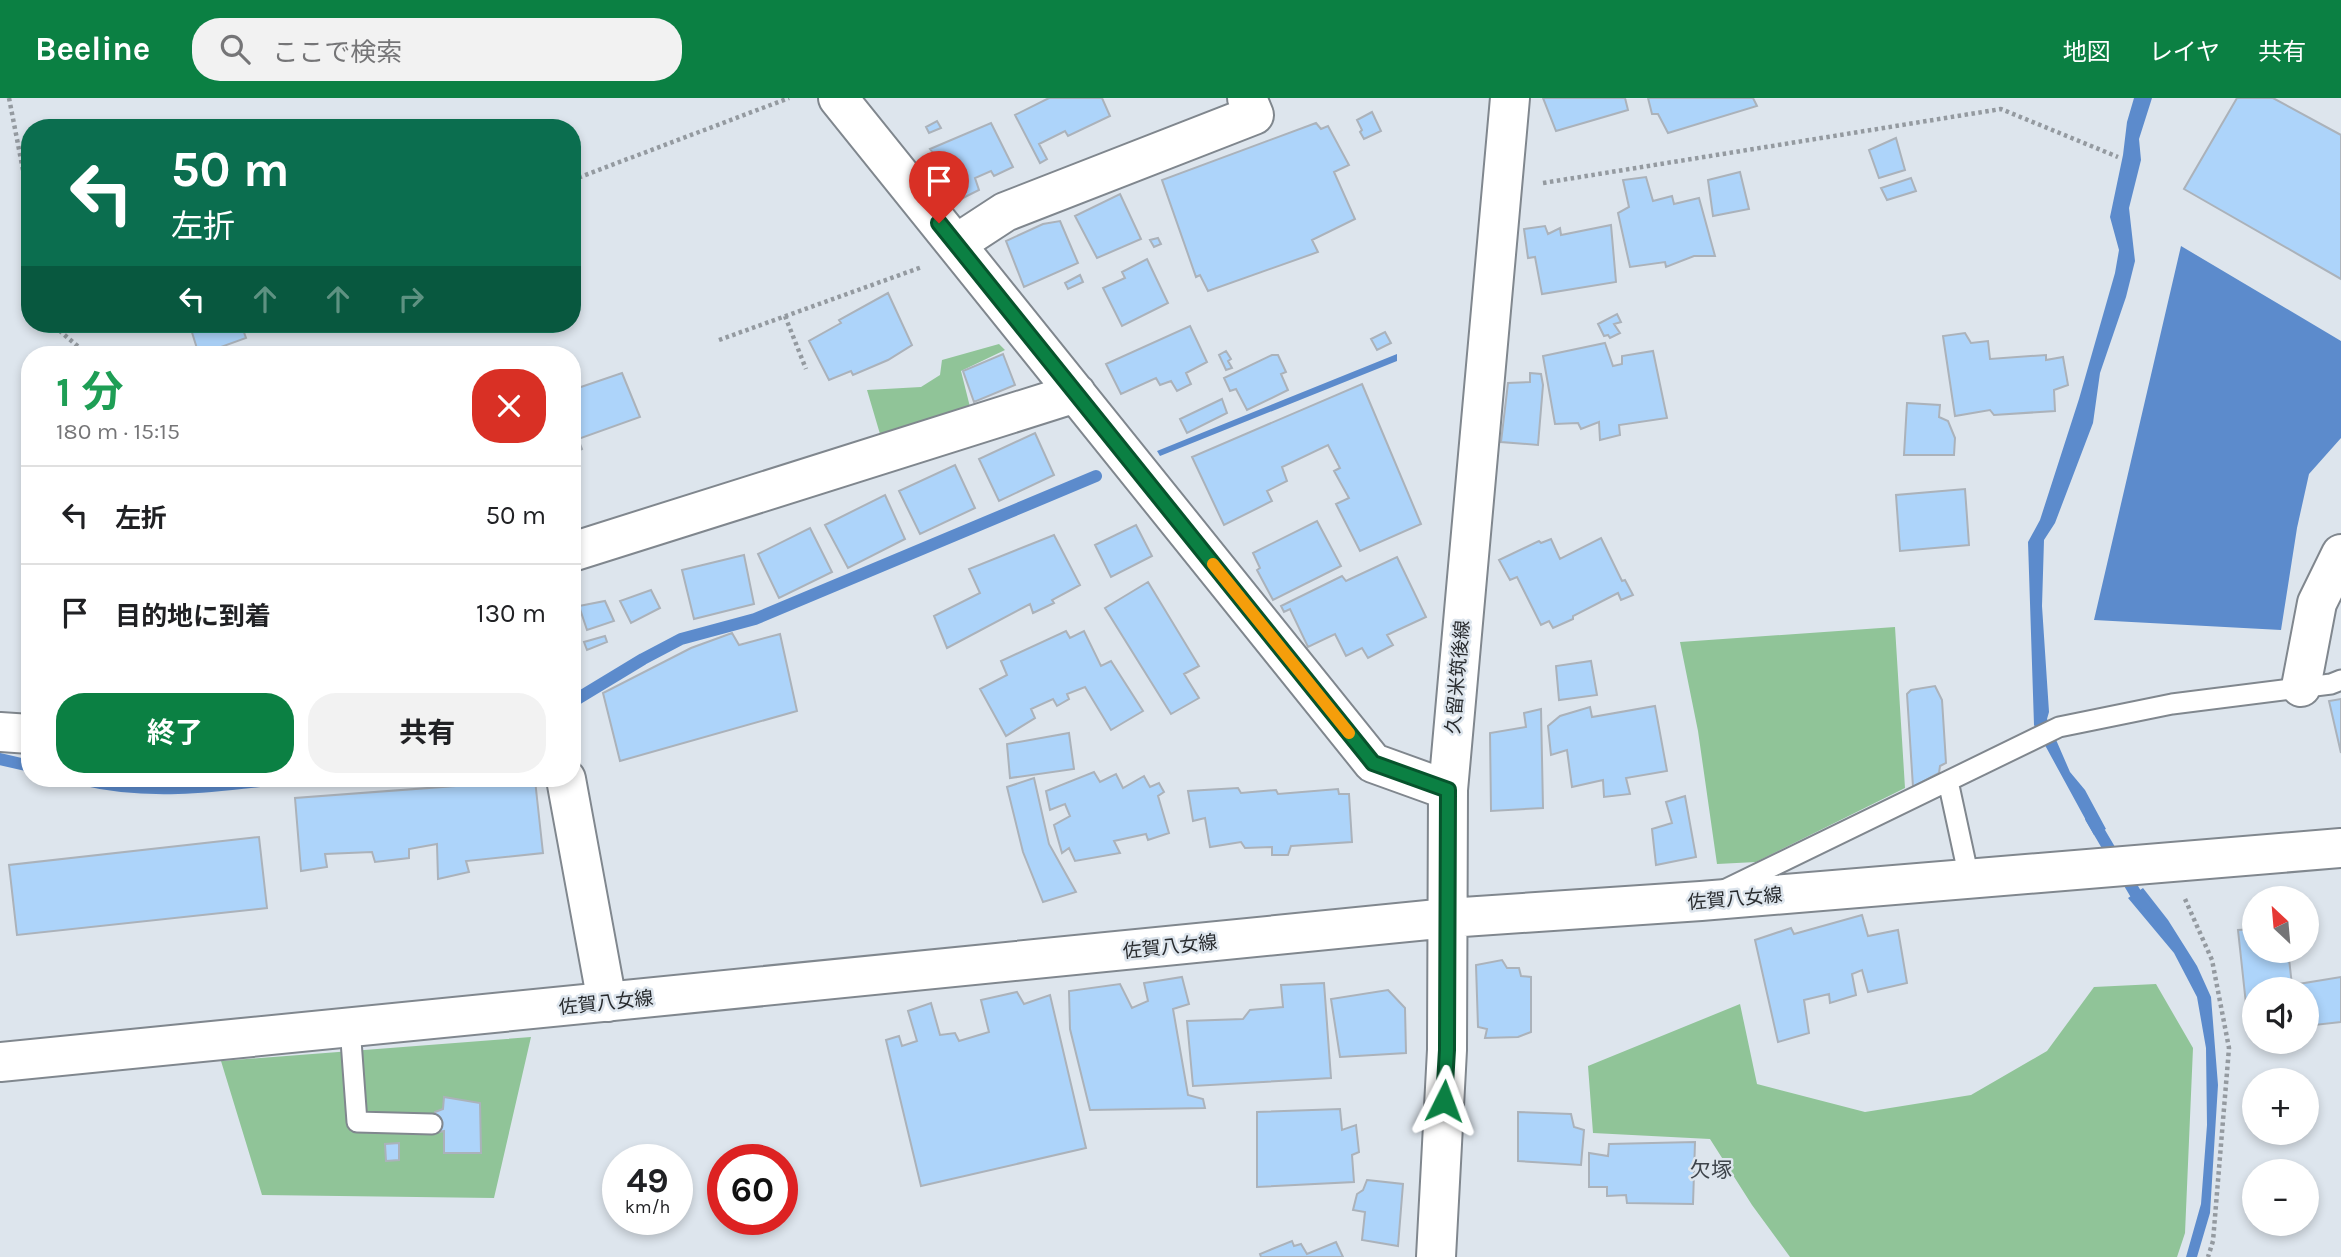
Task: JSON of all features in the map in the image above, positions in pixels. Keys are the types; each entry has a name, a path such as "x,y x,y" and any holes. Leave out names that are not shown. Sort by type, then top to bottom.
{"main road":[{"path":"838,98 1373,763 1448,790"},
{"path":"959,248 1005,212 1254,115 1247,98"},
{"name":"久留米筑後線","path":"1436,1257 1447,1050 1448,790 1510,98"},
{"path":"581,549 1076,393"},
{"path":"2301,687 2317,603 2341,554"},
{"path":"0,732 21,733"},
{"path":"567,787 607,1002"},
{"name":"佐賀八女線","path":"0,1062 1448,918 1702,901 2341,848"}],"lane":[{"path":"1702,901 2059,727 2172,704 2331,684 2341,680"},
{"path":"1948,781 1969,878"},
{"path":"350,1027 357,1122 432,1124"}],"path":[{"path":"9,98 21,160"},
{"path":"581,177 789,98"},
{"path":"1501,190 2001,109 2118,157"},
{"path":"719,340 959,248"},
{"path":"785,316 806,369"},
{"path":"62,333 77,346"},
{"path":"2169,862 2212,960 2229,1048 2216,1213 2208,1257"}],"green space":[{"path":"999,344 1005,350 961,371 970,407 880,434 867,390 921,387 940,375 942,360"},
{"path":"1895,627 1905,788 1756,862 1717,864 1698,731 1680,642"},
{"path":"2156,984 2193,1048 2185,1233 2177,1257 1790,1257 1752,1205 1710,1139 1593,1133 1588,1066 1740,1004 1757,1084 1865,1112 1971,1095 2047,1051 2094,987"},
{"path":"531,1037 494,1198 262,1195 221,1061"}],"water":[{"path":"2134,98 2152,98 2139,139 2141,160 2129,208 2135,261 2126,297 2100,373 2093,423 2055,523 2044,540 2042,606 2049,712 2047,719 2070,772 2085,790 2106,829 2094,835 2034,725 2028,542 2040,520 2079,399 2115,273 2119,250 2110,217 2127,122"},
{"path":"2181,246 2341,341 2341,438 2309,474 2297,528 2281,630 2094,620"},
{"path":"1397,354 1397,361 1160,456 1157,451"},
{"path":"2143,888 2168,920 2197,966 2211,997 2218,1085 2210,1213 2197,1257 2186,1257 2201,1204 2207,1125 2206,1048 2197,997 2174,953 2128,898"}],"building":[{"path":"1049,98 1102,98 1110,116 1068,136 1065,131 1039,144 1047,159 1040,163 1015,115"},
{"path":"1543,98 1625,98 1628,110 1556,131"},
{"path":"1648,98 1753,98 1757,106 1668,133 1658,114 1652,114"},
{"path":"2237,98 2273,98 2341,135 2341,279 2184,189"},
{"path":"1372,112 1381,131 1364,139 1357,120"},
{"path":"937,121 941,128 929,133 926,127"},
{"path":"991,123 1013,167 994,176 991,171 975,178 979,190 959,200 926,158 933,153 930,149"},
{"path":"1316,123 1321,129 1328,126 1349,165 1334,172 1355,219 1312,240 1318,252 1208,291 1200,275 1196,277 1162,180"},
{"path":"1896,138 1905,170 1879,178 1869,150"},
{"path":"1740,172 1749,209 1713,216 1708,180"},
{"path":"1646,177 1653,201 1672,196 1674,204 1699,198 1715,256 1694,256 1666,267 1665,262 1630,267 1618,213 1629,207 1623,180"},
{"path":"1911,178 1916,191 1887,200 1881,188"},
{"path":"1120,194 1141,239 1097,258 1075,216"},
{"path":"1060,221 1078,263 1024,287 1006,241 1043,224"},
{"path":"1611,225 1616,282 1542,294 1535,257 1528,258 1524,229 1545,226 1548,234 1560,228 1561,235"},
{"path":"1158,238 1161,244 1154,247 1150,240"},
{"path":"1147,259 1168,303 1122,326 1103,288 1125,278 1122,272"},
{"path":"1080,275 1083,282 1068,289 1065,283"},
{"path":"888,293 912,345 888,360 853,375 851,371 829,380 809,341 841,323 839,320"},
{"path":"1617,314 1621,322 1614,324 1620,333 1610,338 1608,335 1604,336 1598,324"},
{"path":"1190,326 1207,362 1186,373 1191,384 1177,391 1171,381 1160,385 1156,378 1121,394 1106,364"},
{"path":"1385,332 1391,343 1377,350 1371,339"},
{"path":"192,333 244,333 246,338 224,346 196,346"},
{"path":"1965,333 1971,343 1988,341 1990,359 2046,355 2046,360 2063,357 2068,385 2054,390 2055,411 1994,415 1990,410 1955,416 1943,336"},
{"path":"1605,343 1613,366 1622,364 1622,356 1653,351 1667,418 1619,425 1620,435 1600,440 1599,422 1581,429 1578,423 1555,424 1543,356"},
{"path":"1226,351 1232,368 1226,370 1219,355"},
{"path":"1003,354 1015,385 974,402 963,371"},
{"path":"1272,355 1278,355 1286,372 1281,374 1288,390 1247,410 1236,389 1230,391 1224,378"},
{"path":"622,373 640,417 581,438 581,387"},
{"path":"1530,373 1541,374 1543,385 1538,445 1501,442 1508,383 1530,382"},
{"path":"1362,384 1421,524 1360,551 1336,504 1349,498 1334,471 1340,468 1328,445 1282,467 1287,481 1267,491 1272,501 1224,525 1192,457"},
{"path":"1222,399 1227,413 1187,433 1180,419"},
{"path":"1907,403 1940,405 1939,417 1948,421 1955,438 1954,455 1904,455"},
{"path":"1035,433 1054,475 999,501 979,459"},
{"path":"955,465 975,508 920,534 899,491"},
{"path":"1965,489 1969,545 1900,551 1896,495"},
{"path":"885,495 905,539 848,568 825,525"},
{"path":"1317,521 1341,566 1273,600 1257,570 1260,568 1253,553"},
{"path":"1136,525 1152,556 1111,577 1095,545"},
{"path":"810,528 832,572 779,598 758,554"},
{"path":"1054,535 1080,585 1052,600 1054,603 1033,613 1030,604 947,648 934,616 980,593 969,569"},
{"path":"1601,538 1622,581 1625,580 1633,595 1621,600 1618,593 1553,628 1549,621 1541,625 1517,577 1510,580 1499,560 1539,541 1541,543 1551,539 1560,559"},
{"path":"744,555 754,604 694,619 682,570"},
{"path":"1397,557 1426,617 1387,635 1393,645 1368,658 1362,648 1346,656 1335,634 1308,647 1290,609 1284,612 1281,606 1342,576 1346,581"},
{"path":"1148,582 1199,666 1184,674 1199,698 1171,714 1105,608"},
{"path":"651,590 660,608 631,623 620,601"},
{"path":"605,601 614,621 587,630 581,606"},
{"path":"1066,631 1070,638 1084,631 1101,666 1111,661 1143,711 1111,730 1085,687 1067,694 1069,699 1057,706 1053,699 1031,709 1035,718 1006,736 980,689 1007,675 1001,661"},
{"path":"732,633 739,645 780,634 797,711 620,761 603,693 691,648"},
{"path":"605,636 607,642 587,650 584,642"},
{"path":"1591,661 1597,695 1559,700 1556,666"},
{"path":"1935,686 1942,700 1946,763 1940,766 1939,773 1913,787 1907,694 1911,690"},
{"path":"2341,699 2341,753 2329,701"},
{"path":"1655,706 1667,771 1626,778 1630,794 1604,797 1603,780 1572,787 1567,750 1551,755 1548,726 1560,716 1590,707 1592,717"},
{"path":"1541,709 1543,808 1491,811 1490,733 1526,727 1524,713"},
{"path":"1069,733 1074,769 1010,778 1007,744"},
{"path":"1094,772 1100,782 1116,774 1123,788 1144,776 1150,787 1159,783 1164,792 1158,796 1169,833 1148,840 1146,834 1114,841 1120,853 1075,861 1069,848 1062,853 1054,825 1070,816 1065,804 1050,810 1046,791"},
{"path":"1034,778 1049,844 1076,892 1043,902 1023,852 1007,787"},
{"path":"442,787 536,787 543,853 466,861 469,872 438,879 437,844 409,849 409,858 375,862 372,852 325,854 327,867 301,871 295,798"},
{"path":"1238,788 1241,793 1276,790 1278,794 1338,789 1339,794 1349,794 1352,842 1291,846 1288,855 1272,855 1272,847 1245,848 1241,842 1210,847 1205,818 1193,821 1188,791"},
{"path":"1685,796 1696,857 1656,865 1652,829 1672,823 1666,802"},
{"path":"259,837 267,908 17,935 9,865"},
{"path":"1862,915 1868,936 1898,930 1907,983 1868,992 1862,970 1852,974 1856,995 1830,1003 1829,994 1804,1000 1809,1033 1778,1042 1755,940 1791,928 1794,934"},
{"path":"2238,930 2242,930 2242,963 2289,963 2291,977 2243,977"},
{"path":"1502,960 1507,968 1519,968 1521,976 1531,977 1531,1032 1518,1037 1485,1038 1487,1029 1478,1027 1476,965"},
{"path":"1182,977 1189,1004 1173,1009 1188,1095 1203,1099 1205,1108 1090,1110 1070,1029 1069,991 1120,984 1132,1008 1148,1001 1144,983"},
{"path":"2341,977 2341,1022 2319,1025 2319,981"},
{"path":"1324,983 1331,1078 1193,1086 1187,1021 1243,1019 1250,1010 1283,1007 1281,985"},
{"path":"1388,990 1405,1008 1406,1053 1340,1057 1331,999"},
{"path":"1017,992 1024,1004 1050,995 1086,1148 921,1186 886,1040 899,1036 902,1046 917,1041 908,1011 931,1003 940,1035 955,1033 959,1041 989,1032 981,1000"},
{"path":"444,1097 480,1103 481,1153 444,1153 444,1131 435,1133 435,1112 443,1109"},
{"path":"1340,1109 1342,1130 1356,1125 1359,1152 1352,1155 1354,1182 1257,1187 1257,1112"},
{"path":"1518,1112 1571,1114 1574,1127 1584,1130 1581,1165 1518,1161"},
{"path":"1695,1142 1693,1204 1627,1203 1626,1195 1607,1196 1607,1187 1589,1187 1589,1153 1608,1156 1609,1144"},
{"path":"399,1143 399,1160 386,1161 385,1144"},
{"path":"1367,1180 1403,1184 1398,1246 1362,1240 1365,1212 1353,1210 1357,1194 1363,1190"},
{"path":"1292,1241 1294,1246 1301,1244 1307,1254 1336,1242 1343,1257 1261,1257 1260,1254"}],"waterway":[{"path":"581,697 681,639 755,619 1096,476"},
{"path":"0,759 21,764"},
{"path":"129,787 203,787"},
{"path":"2091,818 2137,896 2146,906"}],"slow traffic":[{"path":"1213,564 1349,733"}],"district":[{"name":"欠塚","path":"1711,1170"}],"route":[{"path":"939,223 1373,763 1448,790 1447,1050 1444,1101"}]}
